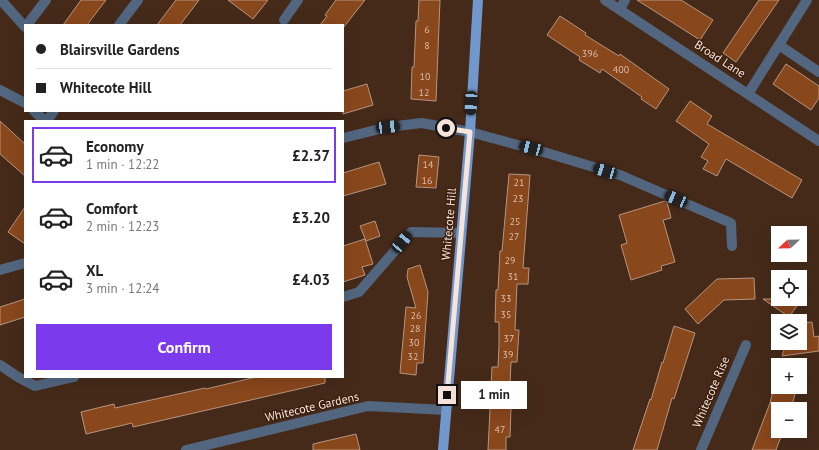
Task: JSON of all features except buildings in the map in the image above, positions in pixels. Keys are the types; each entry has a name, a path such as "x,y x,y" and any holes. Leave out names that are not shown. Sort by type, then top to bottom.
{"main road":[{"name":"Whitecote Hill","path":"443,450 470,132 478,0"}],"street":[{"path":"1,0 24,24"},
{"path":"28,24 46,0"},
{"path":"120,24 138,0"},
{"path":"284,20 298,0"},
{"name":"Broad Lane","path":"605,0 819,141"},
{"path":"620,9 625,0"},
{"path":"748,94 807,0"},
{"path":"779,45 819,72"},
{"path":"0,90 24,102"},
{"path":"35,112 45,120"},
{"path":"47,120 53,112"},
{"path":"344,138 388,127 422,123 470,132 547,152 620,175 731,223 732,246"},
{"path":"344,297 358,292 411,232 461,233"},
{"path":"0,270 24,263"},
{"name":"Whitecote Rise","path":"701,450 746,345"},
{"path":"0,365 35,386 70,378"},
{"name":"Whitecote Gardens","path":"186,450 368,406 446,410"}],"route":[{"path":"446,128 470,132 447,395"}]}
